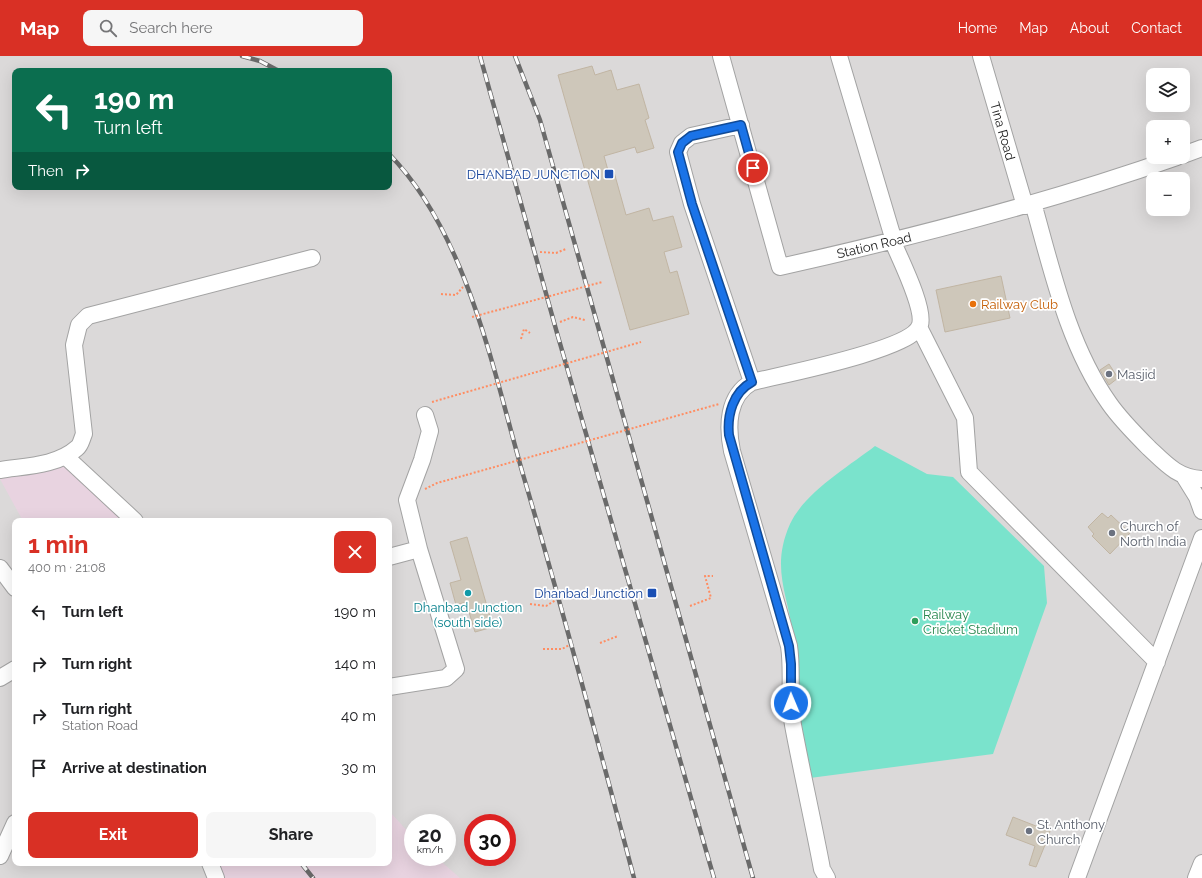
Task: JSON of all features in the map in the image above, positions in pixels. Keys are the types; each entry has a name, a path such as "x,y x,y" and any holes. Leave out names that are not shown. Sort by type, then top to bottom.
{"street":[{"name":"Station Road","path":"721,56 780,267 894,241 1029,204 1155,164"},
{"path":"827,878 822,869 793,724 790,693 791,664 789,646 730,442 728,428 732,407 743,388 752,382 829,364 872,352 907,339 919,327 921,321 917,298 894,241 840,56"},
{"name":"Tina Road","path":"981,56 1067,317 1098,387 1117,415 1145,444 1167,464 1184,476"},
{"path":"741,125 691,136 682,143 678,152 692,204 752,382"},
{"path":"1190,152 1202,148"},
{"path":"0,470 52,461 65,456 78,447 84,434 74,345 79,325 88,316 312,258"},
{"path":"919,327 965,418 969,472 1157,662"},
{"path":"392,687 446,678 456,669 419,549 407,500 422,460 430,431 428,408"},
{"path":"65,456 132,518"},
{"path":"1184,476 1202,479"},
{"path":"1184,476 1197,497 1202,511"},
{"path":"1077,878 1202,538"},
{"path":"392,556 419,549"},
{"path":"0,568 12,584"},
{"path":"0,856 12,830"},
{"path":"1196,878 1202,863"},
{"path":"211,866 216,878"}],"path":[{"path":"540,252 556,253 566,249"},
{"path":"472,317 602,282"},
{"path":"441,294 456,295 463,287"},
{"path":"560,322 573,317 585,320"},
{"path":"521,339 524,329 530,333"},
{"path":"428,408 641,342"},
{"path":"437,483 721,403"},
{"path":"690,606 711,598 705,576 713,576"},
{"path":"530,604 546,606 556,600"},
{"path":"600,643 618,636"},
{"path":"543,649 562,650 569,645"}],"shaded area":[{"path":"0,56 1202,56 1202,878 0,878"},
{"name":"Railway Cricket Stadium","path":"875,446 927,474 953,477 1044,566 1047,603 993,754 810,778 800,731 795,646 782,579 781,567 784,539 790,524 806,501 828,481"},
{"path":"56,452 120,518 21,518 0,479"},
{"path":"392,814 404,827 404,866 446,866 460,878 224,878 218,866 392,866"}],"building":[{"name":"Dhanbad Junction","path":"592,66 595,75 611,70 617,90 639,84 649,118 645,120 654,148 637,153 635,147 604,156 609,174 614,172 626,215 649,208 653,221 673,216 682,247 664,252 670,273 677,271 689,314 630,330 558,75"},
{"name":"Railway Club","path":"1001,276 1010,318 945,332 936,290"},
{"name":"Masjid","path":"1109,364 1118,378 1109,385 1100,370"},
{"name":"Church of North India","path":"1102,513 1108,518 1111,515 1130,533 1110,554 1092,536 1094,534 1088,527"},
{"name":"Dhanbad Junction (south side)","path":"467,537 493,627 475,632 466,602 456,605 450,583 461,580 450,542"},
{"name":"St. Anthony Church","path":"1013,817 1041,828 1043,824 1051,827 1049,835 1051,838 1049,844 1045,845 1036,867 1029,865 1035,846 1006,835"}],"railway":[{"path":"242,56 260,61 273,68"},
{"path":"480,56 557,333 714,878"},
{"path":"515,56 540,120 753,878"},
{"path":"392,158 416,186 438,222 457,262 474,304 500,389 566,623 634,878"},
{"path":"303,866 313,878"}],"place":[{"name":"DHANBAD JUNCTION","path":"609,174"},
{"name":"Railway Club","path":"973,304"},
{"name":"Masjid","path":"1109,374"},
{"name":"Church of North India","path":"1112,533"},
{"name":"Dhanbad Junction (south side)","path":"468,593"},
{"name":"Dhanbad Junction","path":"652,593"},
{"name":"Railway Cricket Stadium","path":"915,621"},
{"name":"St. Anthony Church","path":"1029,831"}],"route":[{"path":"753,168 741,125 691,136 679,147 678,152 680,162 692,204 752,382 743,388 732,407 728,428 732,451 789,646 791,656 791,703"}]}
